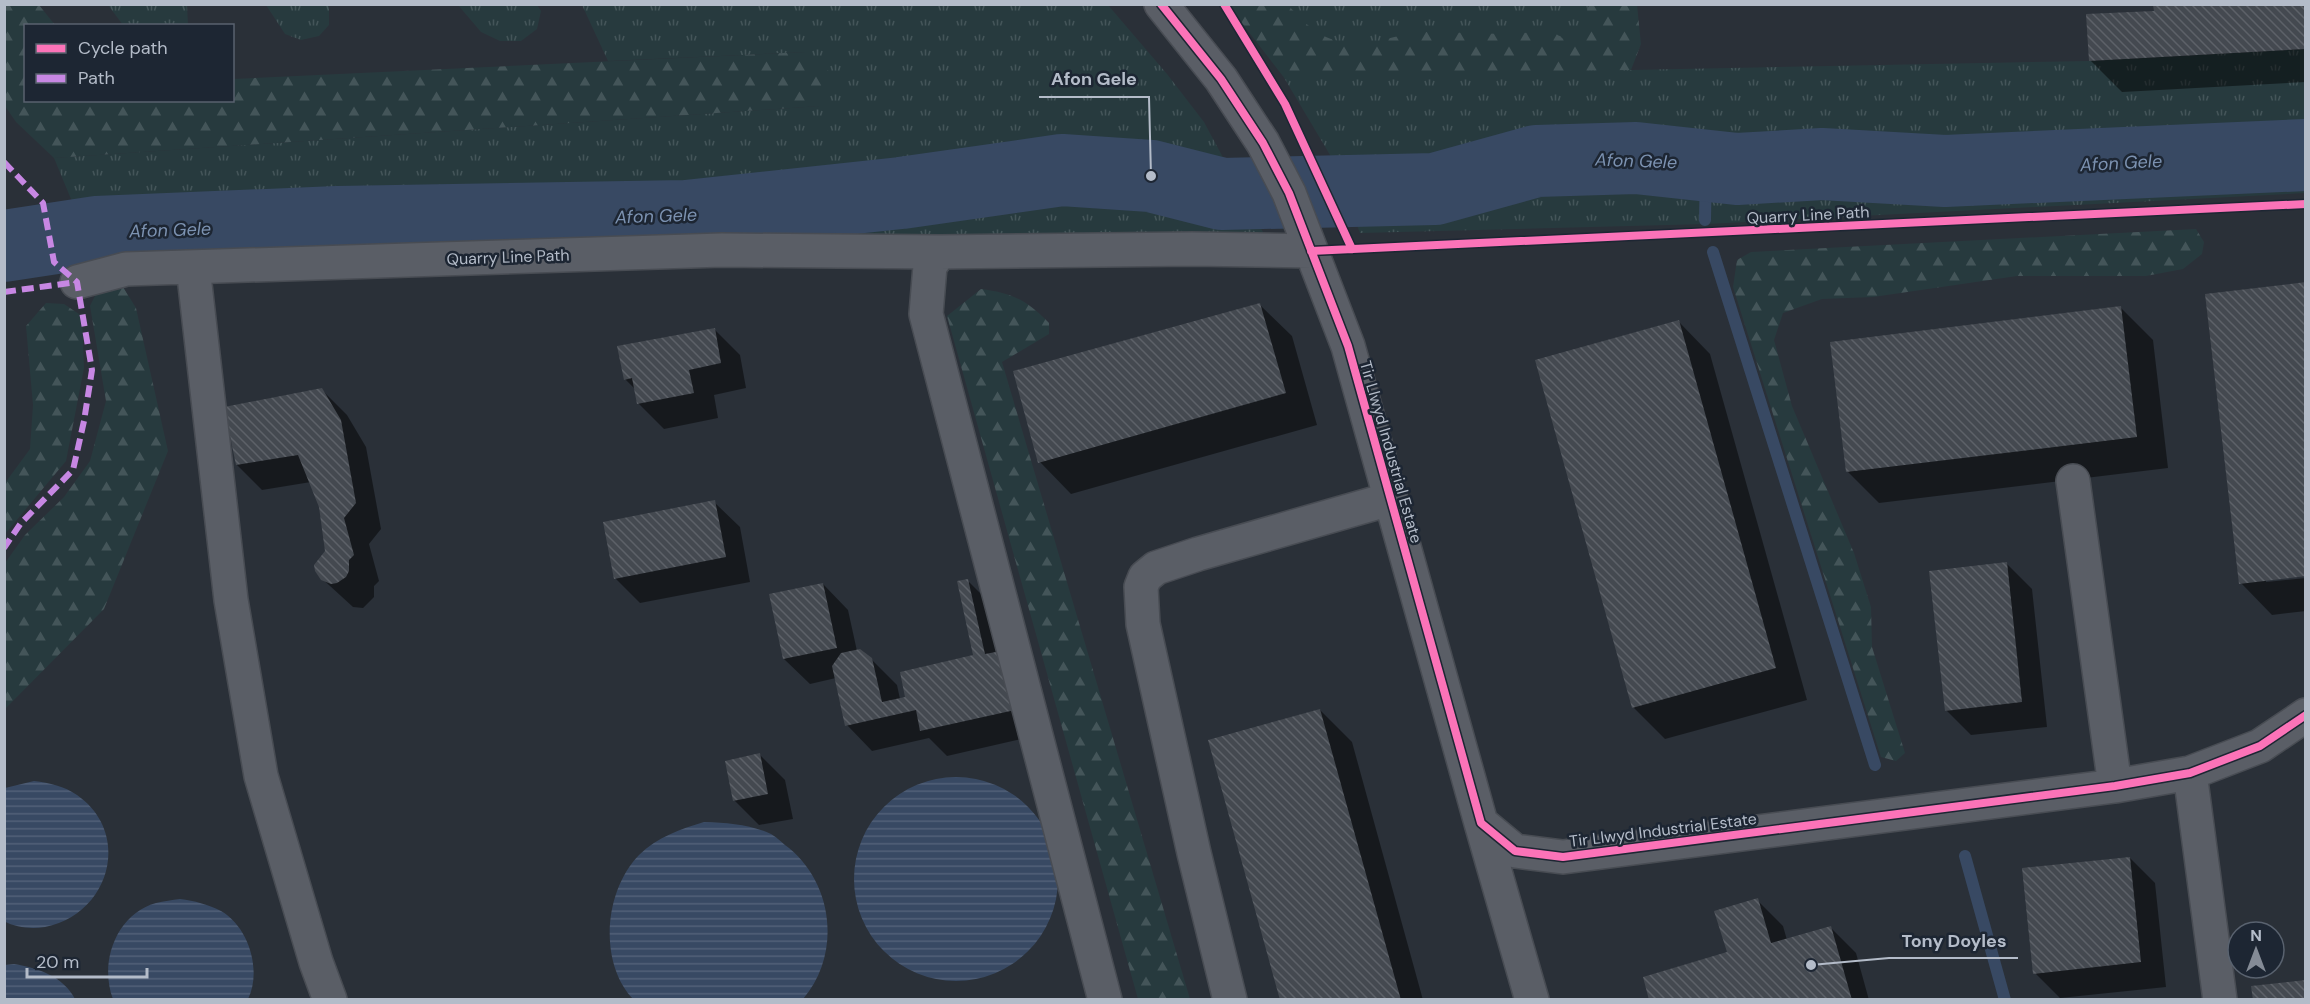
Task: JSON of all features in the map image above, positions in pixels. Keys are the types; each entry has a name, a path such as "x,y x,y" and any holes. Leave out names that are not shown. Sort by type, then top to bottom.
{"street":[{"name":"Tir Llwyd Industrial Estate","path":"1161,4 1221,79 1263,143 1289,193 1348,345 1532,999"},
{"name":"Quarry Line Path","path":"77,282 126,269 722,250 940,252 1309,245"},
{"path":"940,252 930,266 926,314 1105,999"},
{"path":"193,267 231,600 261,776 315,962 330,999"},
{"path":"2073,481 2115,786"},
{"path":"1230,999 1194,853 1143,624 1141,587 1145,577 1156,568 1390,499"},
{"name":"Tir Llwyd Industrial Estate","path":"1481,823 1515,851 1563,856 2115,786 2190,772 2260,746 2306,715"},
{"path":"2190,772 2220,999"}],"green space":[{"path":"4,5 39,5 54,24 24,24 24,102 234,102 234,79 806,52 837,78 820,106 54,158 16,122 5,106"},
{"path":"108,5 187,5 188,24 122,24"},
{"path":"266,5 329,5 329,25 319,36 301,40 285,34"},
{"path":"458,5 537,5 541,11 537,29 521,41 500,41 481,32"},
{"path":"582,5 1108,5 1167,74 1204,122 1264,234 949,235 93,252 54,158 820,106 806,52 608,61"},
{"path":"1228,5 1614,5 1631,70 2089,61 2305,49 2305,193 1706,224 1360,233 1333,160 1283,76"},
{"path":"1228,5 1288,5 1306,23 1326,37 1353,44 1426,32 1503,34 1550,30 1570,43 1584,37 1588,5 1637,5 1641,44 1631,70 1283,76"},
{"path":"2196,229 2204,242 2202,254 2183,269 2146,276 2017,276 1873,297 1822,299 1783,313 1774,340 1792,406 1854,553 1871,607 1872,647 1905,753 1896,761 1881,757 1733,287 1737,260 1751,252"},
{"path":"120,282 136,308 168,451 104,609 5,709 5,563 25,535 64,497 90,461 106,401 90,306 99,288"},
{"path":"981,289 1010,295 1026,303 1049,323 1049,334 1002,362 1190,999 1138,999 947,316"},
{"path":"46,303 64,304 82,316 84,368 66,461 5,534 5,483 30,449 33,405 26,326"}],"water":[{"path":"956,777 986,781 1004,789 1021,800 1035,814 1054,849 1058,879 1054,909 1046,927 1035,944 1021,958 986,977 956,981 926,977 908,969 891,958 877,944 858,909 854,879 858,849 866,831 877,814 891,800 926,781"},
{"path":"34,781 67,789 94,811 105,830 108,851 106,871 98,890 85,907 67,919 45,927 29,928 4,921 5,788"},
{"path":"704,822 746,826 771,834 804,863 816,881 827,921 827,942 823,962 815,981 803,999 634,1000 622,985 615,967 610,927 618,888 627,870 639,855 654,843 670,834"},
{"path":"180,899 201,903 221,911 231,918 246,938 254,976 248,999 113,999 108,970 114,942 121,929 142,909 156,903"},
{"path":"14,964 49,974 64,984 75,999 5,999 5,965"}],"building":[{"path":"2153,5 2306,5 2306,49 2089,61 2086,14 2154,11"},
{"path":"2306,282 2306,576 2239,584 2205,294"},
{"path":"1260,303 1286,393 1038,463 1013,371"},
{"path":"2121,306 2137,437 1846,472 1830,342"},
{"path":"1679,320 1776,668 1632,708 1535,360"},
{"path":"715,328 721,363 689,370 694,393 637,404 632,378 624,380 617,346"},
{"path":"322,388 341,420 356,503 344,518 354,555 349,560 349,571 346,577 331,584 321,580 315,571 314,565 325,551 319,507 298,455 236,465 224,407"},
{"path":"715,500 726,557 614,579 603,522"},
{"path":"2007,562 2022,702 1945,711 1929,571"},
{"path":"968,579 985,654 1001,651 1015,710 920,731 916,710 845,726 832,666 841,653 860,649 872,658 882,702 905,697 900,672 973,655 957,581"},
{"path":"823,583 837,648 783,659 769,594"},
{"path":"1320,709 1401,1000 1280,1000 1208,740"},
{"path":"760,753 768,794 733,801 725,761"},
{"path":"2130,857 2141,962 2033,974 2022,868"},
{"path":"1758,898 1771,943 1831,926 1852,1000 1649,1000 1643,977 1727,952 1714,911"},
{"path":"2306,980 2306,1000 2253,1000 2251,986"}],"waterway":[{"name":"Afon Gele","path":"4,246 96,232 337,222 686,216 901,193 1062,170 1151,176 1222,194 1435,189 1536,161 1636,158 1737,169 1822,164 1945,171 2306,155"},
{"path":"1705,220 1706,166"},
{"path":"1713,252 1875,765"},
{"path":"1965,856 2005,1000"}],"marked path":[{"path":"4,162 43,203 54,262 77,282 92,370 73,470 21,523 4,548"},
{"path":"4,292 77,282"}],"cycle path":[{"path":"1161,4 1221,79 1263,143 1289,193 1348,346 1481,823 1515,851 1563,857 2115,786 2190,773 2260,746 2306,715"},
{"path":"1224,4 1285,104 1352,249"},
{"path":"1311,251 2306,204"}],"place":[{"name":"Afon Gele","path":"1151,176"},
{"name":"Tony Doyles","path":"1811,965"}]}
